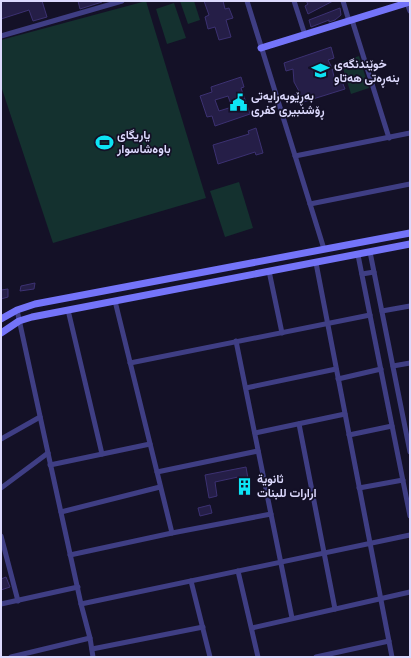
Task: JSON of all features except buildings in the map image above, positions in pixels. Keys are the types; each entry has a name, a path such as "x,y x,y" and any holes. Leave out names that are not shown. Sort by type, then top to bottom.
{"street":[{"path":"1,36 122,1"},
{"path":"247,1 324,249"},
{"path":"294,1 304,35"},
{"path":"343,1 351,21 389,138"},
{"path":"261,48 351,21 395,4 409,3 410,11"},
{"path":"295,156 410,134"},
{"path":"310,204 410,184"},
{"path":"1,319 17,310 35,304 410,233"},
{"path":"394,236 397,247"},
{"path":"1,333 19,321 32,317 410,244"},
{"path":"370,252 393,366 407,422 410,452"},
{"path":"295,254 297,266"},
{"path":"358,255 410,516"},
{"path":"316,263 392,657"},
{"path":"268,271 282,332"},
{"path":"362,274 374,272"},
{"path":"115,301 172,533"},
{"path":"382,311 410,306"},
{"path":"17,310 93,657"},
{"path":"68,310 102,454"},
{"path":"130,363 370,315"},
{"path":"236,341 292,618"},
{"path":"393,366 410,363"},
{"path":"338,379 380,368"},
{"path":"246,388 336,369"},
{"path":"255,433 345,414"},
{"path":"1,439 40,417"},
{"path":"299,424 335,609"},
{"path":"349,435 392,426"},
{"path":"50,464 150,444"},
{"path":"157,472 258,451"},
{"path":"1,488 48,453"},
{"path":"359,488 403,480"},
{"path":"61,512 160,487"},
{"path":"70,555 271,514"},
{"path":"81,604 410,535"},
{"path":"1,536 18,600"},
{"path":"238,571 258,657"},
{"path":"191,581 210,657"},
{"path":"1,604 78,588"},
{"path":"252,628 410,592"},
{"path":"92,649 203,627"},
{"path":"10,657 31,655 90,638"},
{"path":"316,657 389,641"}],"green space":[{"name":"یاریگای باوەشاسوار","path":"146,1 206,198 53,243 1,86 1,40"},
{"path":"180,1 194,1 200,20 188,24"},
{"path":"174,3 186,38 167,44 156,9"},
{"path":"359,56 369,88 351,94 341,62"},
{"path":"239,182 253,228 225,237 210,191"}],"place":[{"name":"خوێندنگەی بنەڕەتی هەتاو","path":"321,71"},
{"name":"بەڕێوبەرایەتی ڕۆشنبیری کفری","path":"238,103"},
{"name":"یاریگای باوەشاسوار","path":"104,142"},
{"name":"ثانوية ارارات للبنات","path":"244,486"}]}
